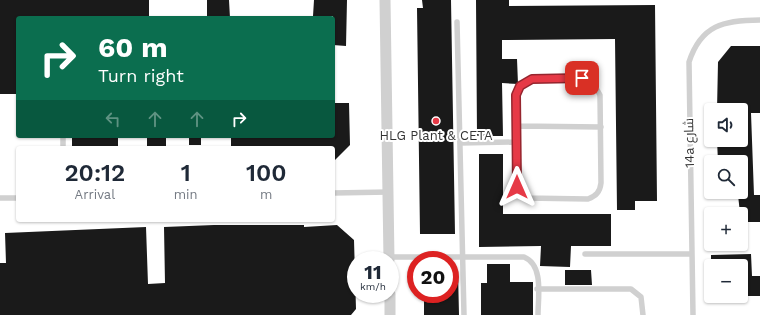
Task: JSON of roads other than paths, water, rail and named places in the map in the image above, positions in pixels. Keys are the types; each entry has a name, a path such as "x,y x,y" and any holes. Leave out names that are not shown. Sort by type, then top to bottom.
{"street":[{"path":"385,0 389,251"},
{"path":"390,303 390,315"}],"lane":[{"name":"14a شارع","path":"693,315 689,62 698,42 715,26 737,20 760,20"},
{"path":"457,22 464,315"},
{"path":"582,78 592,81 599,90 601,127 601,187 595,196 588,199 528,199 522,196 517,187 516,95 524,83 532,79 582,78"},
{"path":"517,126 601,127"},
{"path":"460,143 517,142"},
{"path":"335,193 389,192"},
{"path":"0,198 16,198"},
{"path":"585,254 691,254"},
{"path":"399,258 524,257 532,261 536,268 538,315"},
{"path":"537,289 631,289 641,297 643,315"}],"place":[{"name":"HLG Plant & CETA","path":"436,121"}]}
